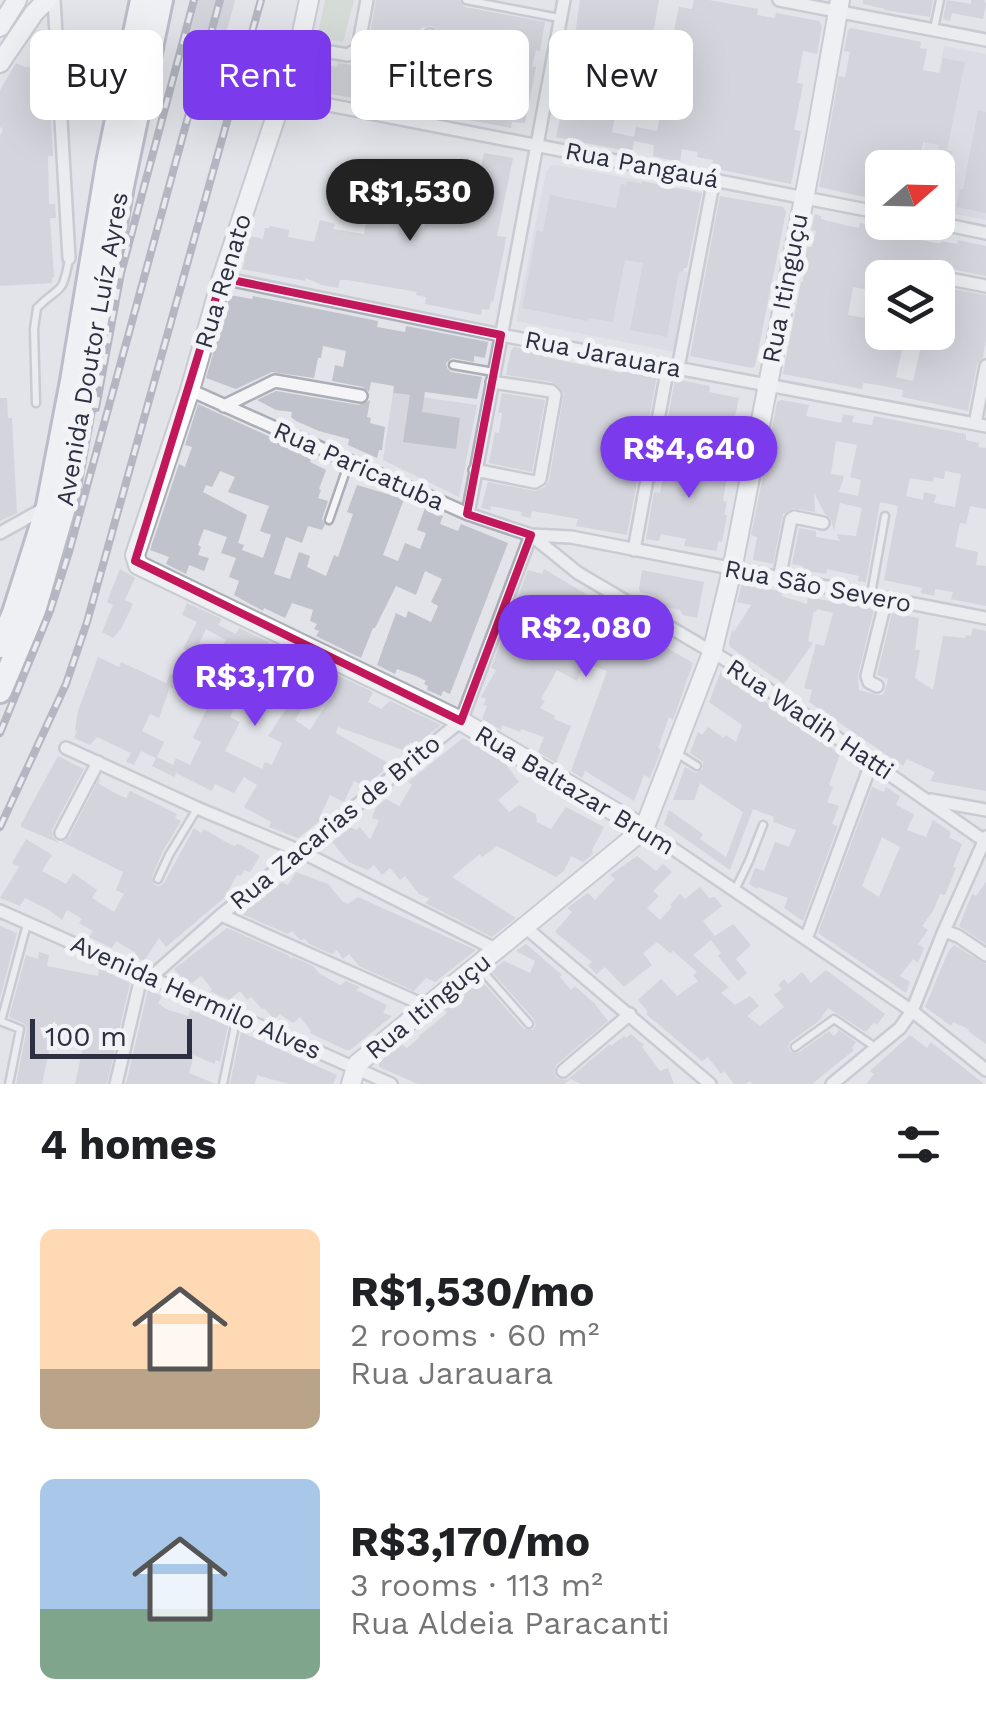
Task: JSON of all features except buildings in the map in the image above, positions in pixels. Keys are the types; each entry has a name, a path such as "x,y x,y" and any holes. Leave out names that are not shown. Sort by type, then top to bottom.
{"highway":[{"name":"Avenida Doutor Luíz Ayres","path":"0,646 48,506 108,163 142,0"},
{"name":"Avenida Doutor Luíz Ayres","path":"0,691 34,611 65,504 160,0"}],"main road":[{"path":"0,27 17,0"},
{"name":"Rua Renato","path":"303,30 310,0"},
{"path":"0,63 42,3"},
{"name":"Rua Itinguçu","path":"353,1076 426,1006 644,829 712,654 732,570 839,6"},
{"name":"Rua Renato","path":"135,561 275,120"},
{"name":"Rua Baltazar Brum","path":"135,561 461,721 644,829"}],"street":[{"path":"331,52 348,55 358,48 368,0"},
{"path":"468,514 564,0"},
{"path":"779,0 839,6 986,40"},
{"path":"42,3 69,258"},
{"name":"Rua Pangauá","path":"410,120 865,210"},
{"path":"634,550 714,179"},
{"path":"955,227 986,233"},
{"name":"Rua Jarauara","path":"222,278 980,425"},
{"path":"955,280 986,286"},
{"path":"980,425 986,366"},
{"path":"475,470 538,481 555,395 493,377"},
{"path":"224,406 275,381 362,396"},
{"name":"Rua Paricatuba","path":"190,390 468,514 531,534"},
{"path":"0,532 48,506"},
{"path":"779,578 791,519 824,522"},
{"path":"12,526 41,533"},
{"name":"Rua São Severo","path":"531,534 571,538 986,618"},
{"name":"Rua Wadih Hatti","path":"531,534 578,574 730,662 985,840"},
{"name":"Rua Zacarias de Brito","path":"147,975 461,721 531,534"},
{"path":"877,686 867,676 886,598"},
{"path":"66,748 300,851 496,950"},
{"path":"806,940 872,761"},
{"path":"61,833 98,762"},
{"path":"928,800 986,810"},
{"name":"Rua Baltazar Brum","path":"644,829 912,1011 986,1070"},
{"path":"832,1084 900,1028 912,1011 985,840"},
{"name":"Avenida Hermilo Alves","path":"0,911 237,1015 353,1076 391,1084"},
{"path":"221,914 426,1006"},
{"path":"525,927 710,1084"},
{"path":"944,931 986,956"},
{"path":"116,1084 147,975"},
{"path":"563,1071 630,1014"}],"lane":[{"path":"466,0 560,18"},
{"path":"934,30 940,0"},
{"path":"36,403 37,308 64,284 69,258"},
{"path":"453,365 493,377"},
{"path":"330,520 350,461"},
{"path":"870,596 886,516"},
{"path":"674,752 697,766"},
{"path":"158,879 197,808"},
{"path":"734,891 763,825"},
{"path":"10,1084 20,1029 1,1021 27,922"},
{"path":"477,966 529,1024"},
{"path":"223,1084 237,1015"},
{"path":"795,1047 834,1019 876,1048"}],"highlighted area":[{"path":"222,278 501,335 467,514 531,535 461,721 135,561"}],"shaded area":[{"path":"944,46 986,54 986,220 955,214 955,150 924,150"},
{"path":"557,165 642,181 627,260 690,273 675,352 516,321 546,172"},
{"path":"393,393 477,405 459,497 383,460"}],"green space":[{"path":"325,0 354,0 343,42 331,40 331,30 319,30"}],"railway":[{"path":"96,408 121,273 194,0"},
{"path":"0,733 50,611 69,552 220,0"},
{"path":"0,827 66,684 87,622 261,0"}]}
